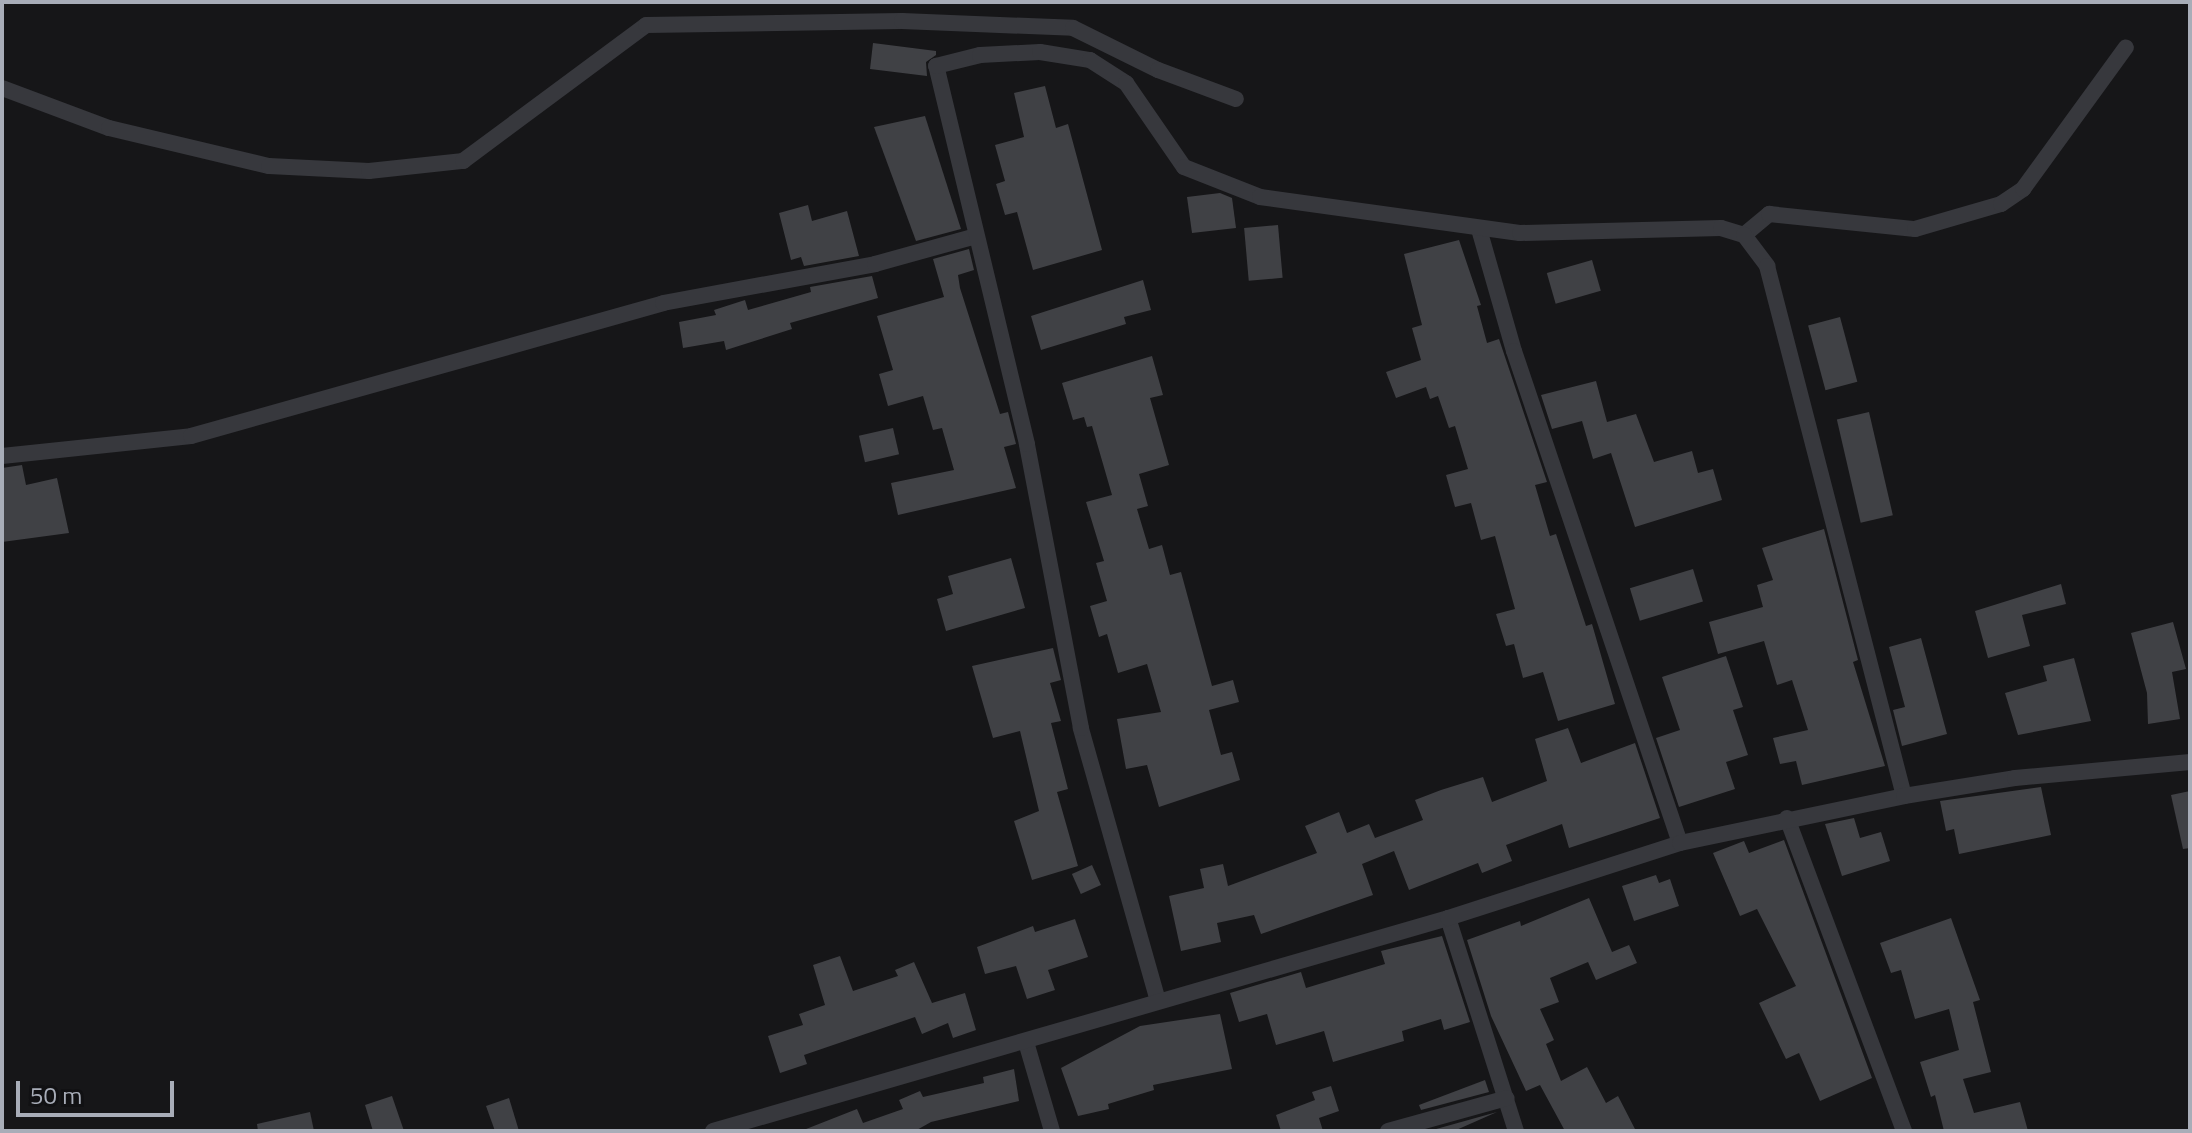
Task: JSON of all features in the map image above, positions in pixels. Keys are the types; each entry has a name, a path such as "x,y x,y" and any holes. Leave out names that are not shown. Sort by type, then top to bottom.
{"street":[{"path":"2,88 109,128 269,166 369,171 463,161 646,25 902,21 1073,28 1158,70 1236,99"},
{"path":"1744,235 1769,214 1915,229 2001,204 2023,189 2126,47"},
{"path":"1158,1001 1081,728 1027,444 936,66 980,55 1040,52 1090,60 1112,71 1126,83 1179,162 1216,184 1260,197 1479,229 1553,234 1721,228 1744,235 1767,266 1904,796"},
{"path":"1479,229 1514,351 1680,843"},
{"path":"2,456 191,436 663,303 875,264 976,236"},
{"path":"713,1131 1448,918 1680,843 1787,818 2015,778 2190,762"},
{"path":"1787,818 1904,1131"},
{"path":"1448,918 1516,1131"},
{"path":"1026,1042 1052,1131"},
{"path":"1388,1131 1507,1098"}],"building":[{"path":"873,43 936,51 936,55 926,62 927,76 870,69"},
{"path":"1045,86 1056,128 1068,124 1102,250 1033,270 1017,212 1005,215 996,184 1005,181 995,145 1024,137 1014,93"},
{"path":"925,116 961,229 916,241 874,127"},
{"path":"1220,193 1232,198 1236,228 1192,233 1187,197"},
{"path":"808,205 812,221 847,211 859,256 804,266 801,257 791,260 779,213"},
{"path":"1278,225 1283,278 1249,281 1244,228"},
{"path":"1459,240 1481,305 1477,306 1487,343 1499,339 1547,482 1535,485 1550,536 1556,534 1586,626 1592,624 1615,704 1558,721 1543,672 1523,678 1514,644 1506,646 1496,614 1515,609 1495,536 1481,540 1471,503 1455,507 1446,475 1468,469 1455,426 1449,428 1438,396 1430,399 1426,387 1396,398 1386,372 1421,360 1412,328 1422,325 1404,254"},
{"path":"969,249 974,270 958,275 960,288 1000,414 1008,412 1016,444 1004,447 1016,488 898,515 891,483 954,470 942,428 933,430 923,396 888,406 879,374 893,370 877,316 944,297 933,259"},
{"path":"1592,260 1601,291 1556,304 1547,273"},
{"path":"872,276 878,298 790,323 792,329 726,350 724,341 683,348 679,322 716,315 714,310 745,300 748,310 811,292 810,287"},
{"path":"1143,280 1151,310 1124,317 1126,324 1041,350 1031,316"},
{"path":"1840,317 1857,382 1825,390 1808,326"},
{"path":"1152,356 1163,395 1150,398 1169,465 1139,474 1148,506 1137,509 1149,549 1162,545 1170,575 1181,572 1212,686 1233,680 1239,702 1209,710 1221,755 1232,752 1240,780 1159,807 1147,765 1126,769 1117,719 1161,712 1147,664 1118,673 1107,634 1099,637 1090,606 1107,601 1096,563 1104,561 1086,502 1112,495 1092,426 1087,427 1084,417 1073,420 1062,383"},
{"path":"1596,381 1607,422 1636,414 1654,462 1692,451 1698,473 1713,469 1722,500 1635,527 1611,453 1593,459 1582,421 1552,429 1541,395"},
{"path":"1869,412 1893,515 1861,523 1837,419"},
{"path":"893,428 899,454 865,462 859,436"},
{"path":"22,465 26,485 57,478 69,533 2,542 2,468"},
{"path":"1824,529 1858,660 1853,662 1885,766 1802,785 1796,761 1780,764 1773,738 1808,730 1792,680 1777,685 1764,641 1718,654 1709,622 1763,607 1757,585 1773,580 1762,548"},
{"path":"1011,558 1025,608 946,631 937,599 953,594 948,576"},
{"path":"1693,569 1703,602 1640,621 1630,588"},
{"path":"2061,584 2066,604 2022,615 2030,646 1988,658 1975,611"},
{"path":"2173,622 2186,669 2172,672 2180,719 2148,724 2147,693 2131,633"},
{"path":"1921,638 1947,734 1902,746 1893,710 1905,707 1889,647"},
{"path":"1053,648 1061,680 1050,683 1061,721 1051,723 1068,789 1057,792 1078,866 1032,880 1014,821 1039,811 1020,731 993,738 972,666"},
{"path":"1726,656 1743,707 1733,710 1748,755 1726,762 1735,789 1679,807 1656,738 1680,730 1662,677"},
{"path":"2074,658 2091,721 2018,735 2005,693 2047,681 2043,666"},
{"path":"1568,728 1581,763 1635,743 1660,818 1569,848 1562,824 1506,845 1512,861 1482,873 1478,863 1409,890 1394,851 1362,864 1373,895 1261,934 1254,915 1217,923 1221,942 1181,951 1169,896 1204,888 1200,869 1223,864 1228,886 1317,853 1305,826 1339,812 1347,833 1369,824 1375,838 1423,820 1415,800 1441,790 1483,777 1492,802 1547,781 1535,739"},
{"path":"2041,787 2051,835 1959,854 1954,829 1946,831 1940,801"},
{"path":"2190,791 2190,848 2183,849 2171,795"},
{"path":"1854,818 1860,838 1881,832 1890,861 1842,876 1825,824"},
{"path":"1784,840 1872,1078 1820,1101 1799,1053 1786,1059 1759,1003 1796,986 1757,909 1740,916 1713,853 1744,841 1749,853"},
{"path":"1092,865 1101,885 1081,894 1072,874"},
{"path":"1656,875 1659,883 1670,879 1679,906 1634,921 1622,886"},
{"path":"1589,898 1612,952 1629,945 1637,963 1596,980 1588,962 1550,978 1559,1002 1540,1009 1554,1040 1546,1044 1561,1081 1587,1067 1606,1103 1618,1096 1636,1131 1565,1131 1540,1085 1526,1091 1491,1016 1467,940 1520,921 1521,926"},
{"path":"1951,918 1980,1000 1973,1002 1991,1072 1963,1079 1974,1113 2020,1102 2028,1131 1944,1131 1935,1095 1931,1097 1920,1062 1959,1050 1949,1009 1915,1019 1901,970 1891,973 1880,943"},
{"path":"1075,919 1088,957 1048,970 1055,990 1027,999 1016,966 985,974 977,947 1033,926 1035,932"},
{"path":"1442,936 1470,1022 1444,1030 1441,1019 1402,1031 1404,1041 1333,1062 1324,1031 1276,1045 1267,1014 1239,1022 1230,993 1301,972 1306,988 1385,964 1381,951"},
{"path":"840,956 853,991 898,976 895,970 914,962 932,1003 965,993 976,1030 953,1038 948,1023 922,1034 915,1017 804,1055 807,1064 780,1073 768,1036 803,1025 799,1014 825,1005 813,965"},
{"path":"1220,1014 1232,1069 1153,1085 1154,1090 1108,1104 1109,1109 1078,1116 1061,1068 1140,1026"},
{"path":"1014,1069 1019,1101 931,1122 915,1131 801,1131 857,1109 863,1123 903,1109 899,1100 920,1091 923,1097 984,1083 983,1077"},
{"path":"1485,1080 1489,1092 1421,1110 1419,1105"},
{"path":"1331,1086 1339,1111 1319,1118 1323,1131 1281,1131 1276,1115 1315,1100 1312,1092"},
{"path":"392,1096 404,1131 373,1131 365,1105"},
{"path":"509,1098 519,1131 495,1131 486,1106"},
{"path":"310,1112 314,1131 258,1131 257,1124"},
{"path":"1497,1112 1454,1131 1429,1131"}]}
